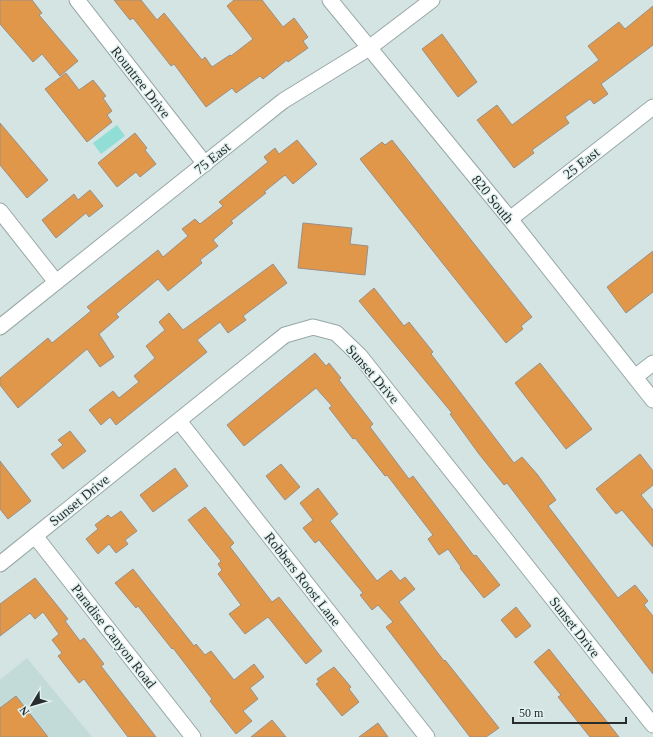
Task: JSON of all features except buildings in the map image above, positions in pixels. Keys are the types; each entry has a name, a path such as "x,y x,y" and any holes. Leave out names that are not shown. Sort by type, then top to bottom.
{"street":[{"name":"Rountree Drive","path":"77,0 205,164"},
{"name":"820 South","path":"330,0 510,219 653,400"},
{"name":"75 East","path":"0,327 283,101 369,48 432,0"},
{"name":"25 East","path":"510,219 653,107"},
{"path":"0,211 56,282"},
{"name":"Sunset Drive","path":"0,564 285,335 314,327 336,333 360,356 653,725"},
{"path":"635,377 653,363"},
{"name":"Robbers Roost Lane","path":"179,421 427,737"},
{"name":"Paradise Canyon Road","path":"34,536 193,737"}],"shaded area":[{"path":"117,125 125,136 101,154 93,143"},
{"path":"27,658 92,737 0,737 0,680"}]}
